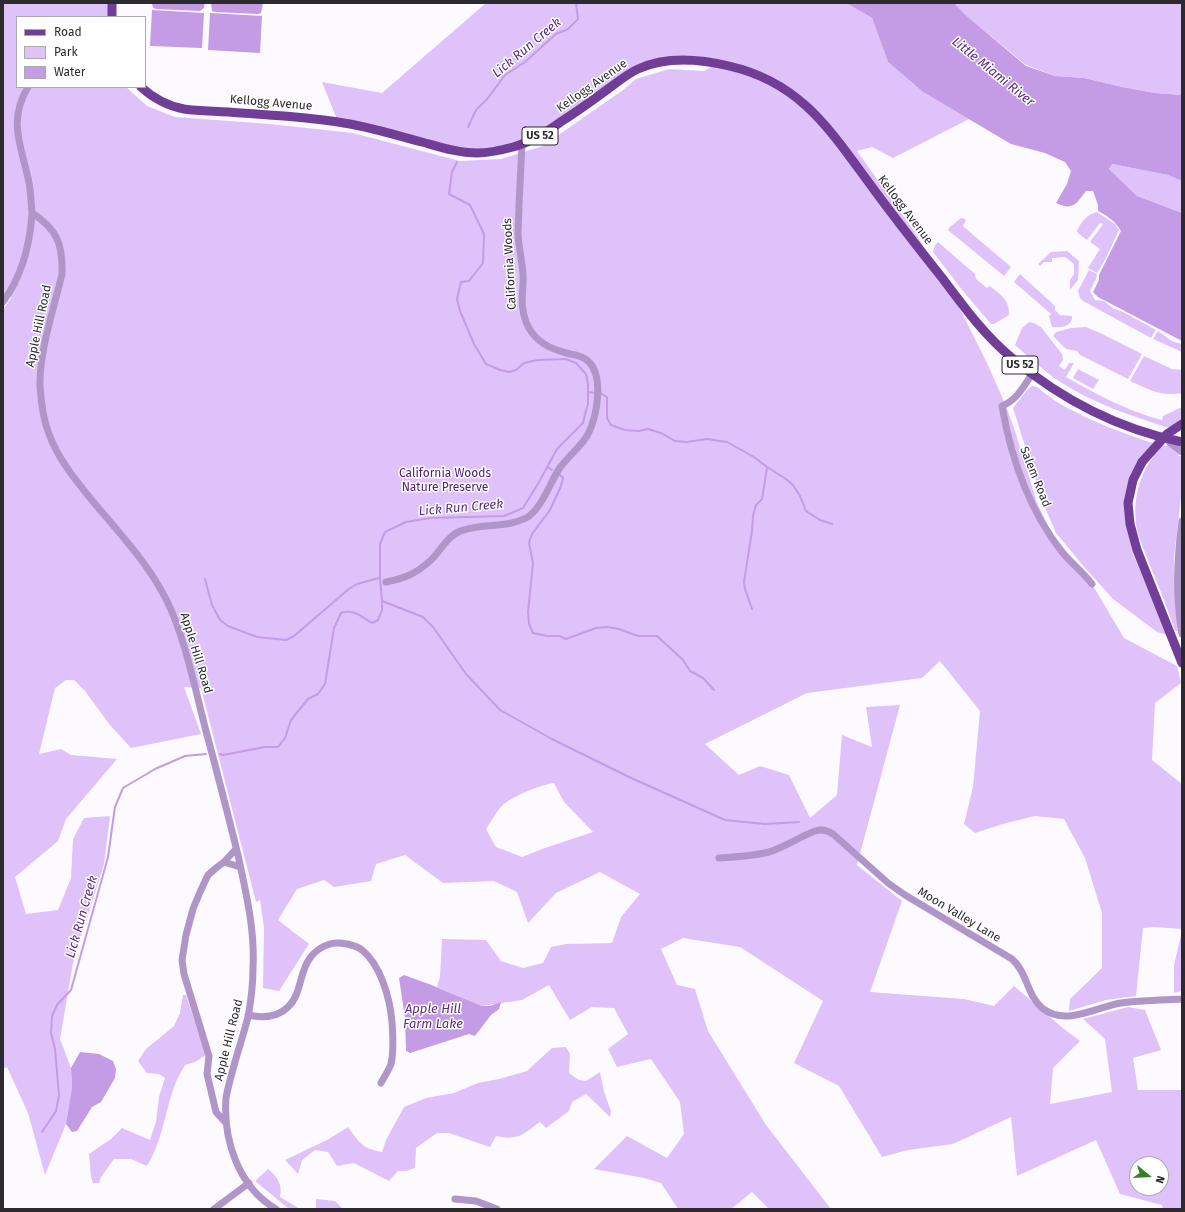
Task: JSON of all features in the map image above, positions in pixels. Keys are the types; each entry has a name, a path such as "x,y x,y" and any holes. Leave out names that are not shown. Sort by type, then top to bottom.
{"main road":[{"path":"112,3 112,16"},
{"name":"Kellogg Avenue","path":"142,88 162,102 186,109 301,117 338,122 372,129 458,152 478,153 502,150 522,144 546,132 629,74 648,65 671,60 691,61 733,67 762,77 792,94 821,119 965,308 1000,347 1013,359 1070,400 1099,415 1133,430 1182,442"},
{"path":"1182,424 1167,434 1142,462 1133,480 1128,503 1130,524 1137,550 1182,663"}],"street":[{"path":"3,302 20,271 29,240 32,213 29,181 19,146 17,129 20,104 28,88"},
{"name":"California Woods","path":"386,582 414,574 432,559 452,535 464,530 516,522 528,518 542,502 559,469 566,459 588,435 598,401 598,385 593,369 589,362 582,357 556,350 542,344 535,337 526,323 521,307 523,275 518,234 522,144"},
{"name":"Apple Hill Road","path":"32,213 44,221 54,233 59,244 62,258 62,274 43,352 40,374 41,404 48,434 62,462 75,480 134,549 151,574 171,610 190,663 201,711 228,812 249,903 254,946 252,989 248,1015 228,1086 225,1122 231,1149 242,1173 265,1202 276,1209"},
{"name":"Salem Road","path":"1032,374 1016,398 1002,406 1012,450 1028,495 1043,523 1062,552 1092,584"},
{"path":"1168,439 1170,443 1182,452"},
{"path":"1182,520 1177,571 1178,610 1182,634"},
{"name":"Moon Valley Lane","path":"719,858 755,855 769,852 814,832 826,830 833,834 888,883 905,895 1012,959 1020,969 1034,1000 1042,1008 1053,1015 1080,1015 1120,1003 1182,999"},
{"path":"225,1122 216,1112 207,1074 209,1056 184,974 182,960 189,922 200,892 208,876 236,849"},
{"path":"224,862 240,867"},
{"path":"248,1015 258,1017 271,1016 280,1013 289,1007 298,992 304,969 311,957 322,948 335,943 350,944 361,949 371,958 377,969 386,989 392,1013 393,1038 391,1064 381,1083"},
{"path":"214,1209 249,1183"},
{"path":"455,1199 476,1201 497,1209"}],"green space":[{"name":"California Woods Nature Preserve","path":"3,3 112,3 112,16 16,16 16,88 127,88 147,106 175,117 270,124 353,133 460,161 501,159 543,146 623,90 636,79 669,69 704,71 717,64 648,65 546,132 478,153 338,122 322,82 382,93 486,3 846,3 872,18 888,62 923,92 969,119 893,158 872,147 857,151 916,234 958,305 987,363 1006,406 1037,503 1050,530 1057,541 1092,584 1124,638 1177,666 1181,683 1155,703 1152,760 1182,784 1182,929 1154,927 1143,928 1136,996 1106,1000 1069,1011 1070,999 1102,968 1102,913 1085,858 1064,819 1035,816 975,833 964,824 973,787 980,711 940,661 922,678 807,693 705,744 739,775 760,766 789,775 810,818 837,795 842,735 872,747 866,707 900,705 857,865 902,901 870,992 964,999 994,1006 1014,986 1080,1041 1053,1068 1050,1104 1112,1092 1105,1039 1083,1019 1128,1007 1145,1010 1161,1050 1133,1058 1138,1090 1182,1090 1182,1209 1163,1209 1162,1205 1120,1194 1096,1140 1017,1176 1011,1117 953,1144 908,1150 882,1157 839,1086 794,1063 823,1001 740,947 683,938 661,949 677,985 695,989 708,1031 766,1125 831,1209 769,1209 752,1192 731,1209 678,1209 661,1183 644,1178 594,1169 627,1136 667,1158 684,1134 680,1102 651,1059 617,1067 608,1049 628,1034 614,1008 592,1007 570,1020 549,985 522,1000 482,1006 437,987 440,977 442,939 486,940 501,961 523,968 543,963 551,947 566,944 612,943 621,917 640,894 600,872 556,893 528,923 517,892 494,881 443,883 405,855 376,864 371,881 334,887 324,880 297,889 278,920 309,944 279,991 263,988 264,928 260,900 256,902 201,688 184,687 201,734 131,748 110,725 85,691 74,680 66,680 55,688 39,754 61,749 71,755 117,759 66,819 58,841 15,877 26,914 58,910 71,878 73,839 84,818 110,816 104,864 73,963 60,1039 71,1068 72,1087 66,1124 45,1175 28,1113 7,1067 3,1069 3,310 11,298 11,289 3,303","holes":["554,783 564,802 593,832 522,857 496,847 486,829 500,808 507,802 519,795"]},
{"path":"954,3 1182,3 1182,95 1155,93 1084,78 1055,76 1026,65 968,17"},
{"path":"1112,164 1168,175 1182,181 1182,213 1137,196 1109,169"},
{"path":"1097,212 1115,224 1119,230 1105,260 1097,273 1088,268 1100,249 1090,242 1103,224 1100,223 1087,240 1077,231 1085,219"},
{"path":"961,218 966,220 963,226 965,228 1011,267 1004,276 948,230"},
{"path":"938,242 975,274 976,279 987,288 990,286 1004,298 1008,305 1009,315 994,324 991,324 933,252 935,245"},
{"path":"1067,251 1079,261 1078,280 1070,290 1070,280 1074,274 1074,264 1065,257 1052,258 1052,262 1044,262 1040,266 1038,264 1051,252"},
{"path":"1089,270 1097,274 1090,291 1095,300 1104,301 1114,309 1121,311 1156,330 1151,338 1080,298 1078,291"},
{"path":"1020,274 1055,306 1055,310 1060,315 1072,316 1072,320 1068,325 1062,327 1052,327 1049,316 1051,314 1014,282"},
{"path":"1029,322 1041,327 1062,354 1063,360 1059,366 1065,370 1069,363 1074,363 1066,377 1101,396 1150,417 1162,420 1163,416 1182,407 1182,421 1169,428 1101,403 1062,383 1044,370 1015,345 1022,328"},
{"path":"1086,327 1142,354 1128,379 1080,355 1077,351 1066,349 1053,336 1056,332 1071,328"},
{"path":"1158,331 1172,341 1182,344 1182,352 1153,339"},
{"path":"1144,356 1172,369 1182,370 1182,393 1161,393 1130,381"},
{"path":"1078,369 1099,380 1093,389 1073,378"},
{"path":"1032,386 1037,387 1052,399 1084,416 1118,431 1153,443 1143,455 1134,474 1127,528 1133,554 1168,635 1157,632 1113,599 1056,533 1043,503 1013,408"},
{"path":"1163,445 1173,447 1179,453 1178,456 1182,457 1182,490 1174,557 1175,605 1178,631 1175,631 1138,534 1135,509 1136,497 1143,475 1148,464"},
{"path":"1182,931 1182,991 1174,993 1174,965"},
{"path":"183,995 186,995 206,1055 195,1062 185,1065 179,1076 172,1093 157,1146 147,1166 131,1159 114,1159 101,1177 99,1183 93,1183 89,1154 111,1139 122,1128 150,1140 156,1122 159,1097 165,1078 159,1074 147,1073 138,1061 146,1049 174,1026 180,1013"},
{"path":"566,1047 570,1054 569,1073 579,1080 586,1081 600,1072 604,1092 611,1111 610,1117 586,1094 572,1102 569,1111 546,1128 540,1122 525,1133 516,1137 510,1138 496,1136 490,1147 449,1133 437,1133 416,1148 415,1168 406,1171 398,1171 389,1181 354,1163 337,1166 328,1152 315,1150 302,1160 298,1174 285,1160 327,1140 348,1127 365,1147 382,1152 386,1140 404,1107 426,1098 454,1093 478,1083 527,1071 552,1048"},
{"path":"268,1169 280,1185 280,1197 300,1209 289,1209 255,1181"},
{"path":"316,1199 335,1201 343,1209 316,1209"}],"water":[{"path":"152,3 205,3 204,8 200,11 156,9 153,8"},
{"path":"211,3 263,3 261,13 258,14 215,12 212,11"},
{"name":"Little Miami River","path":"846,3 954,3 968,17 1026,66 1055,76 1084,78 1155,93 1182,95 1182,181 1168,175 1112,164 1109,169 1137,196 1182,213 1182,341 1098,297 1093,292 1099,280 1099,275 1121,231 1111,219 1098,211 1098,205 1093,191 1086,191 1074,205 1066,206 1056,203 1067,184 1071,171 1065,162 1045,153 1011,144 923,92 888,62 872,18"},
{"path":"152,10 204,13 202,48 150,46"},
{"path":"210,13 262,16 260,53 208,50"},
{"name":"Apple Hill Farm Lake","path":"404,975 482,1006 490,1006 501,1002 499,1009 491,1015 475,1036 469,1034 410,1053 406,1051 405,1018 399,978"},
{"path":"80,1052 99,1054 113,1061 116,1069 115,1078 101,1102 92,1107 77,1131 72,1132 66,1124 72,1087 71,1068"}],"waterway":[{"name":"Lick Run Creek","path":"468,127 476,110 488,98 505,75 525,62 556,34 568,29 578,19 576,3"},
{"name":"Lick Run Creek","path":"220,754 223,755 265,747 278,747 285,738 291,720 308,699 318,694 325,684 334,628 341,613 354,613 372,623 378,620 382,610 380,544 385,532 406,522 431,518 504,516 523,508 557,449 583,423 588,404 588,384 586,374 576,363 566,359 538,360 524,363 516,370 509,372 486,364 474,344 460,311 457,299 461,282 469,281 483,263 484,234 470,205 449,194 452,172 457,162"},
{"path":"588,392 602,394 607,397 607,418 611,425 625,430 639,431 648,429 661,433 675,441 687,442 707,439 727,442 754,457 786,479 793,485 800,496 806,511 820,520 832,524"},
{"name":"Lick Run Creek","path":"547,467 552,470"},
{"path":"752,609 744,582 753,516 756,505 762,499 767,468"},
{"path":"558,473 563,478 561,486 550,510 532,534 529,543 533,563 528,612 529,624 533,633 547,636 559,636 566,639 596,628 607,627 619,629 638,636 657,636 683,660 690,671 703,678 714,690"},
{"path":"205,579 212,605 220,620 228,626 257,637 286,640 294,636 350,588 357,584 379,578"},
{"path":"382,601 423,617 433,627 466,674 500,710 552,739 629,777 725,820 765,824 799,822"},
{"name":"Lick Run Creek","path":"42,1132 56,1111 59,1095 55,1049 51,1033 52,1016 57,1005 71,990 108,857 115,807 123,788 155,769 185,756 206,754"}]}
